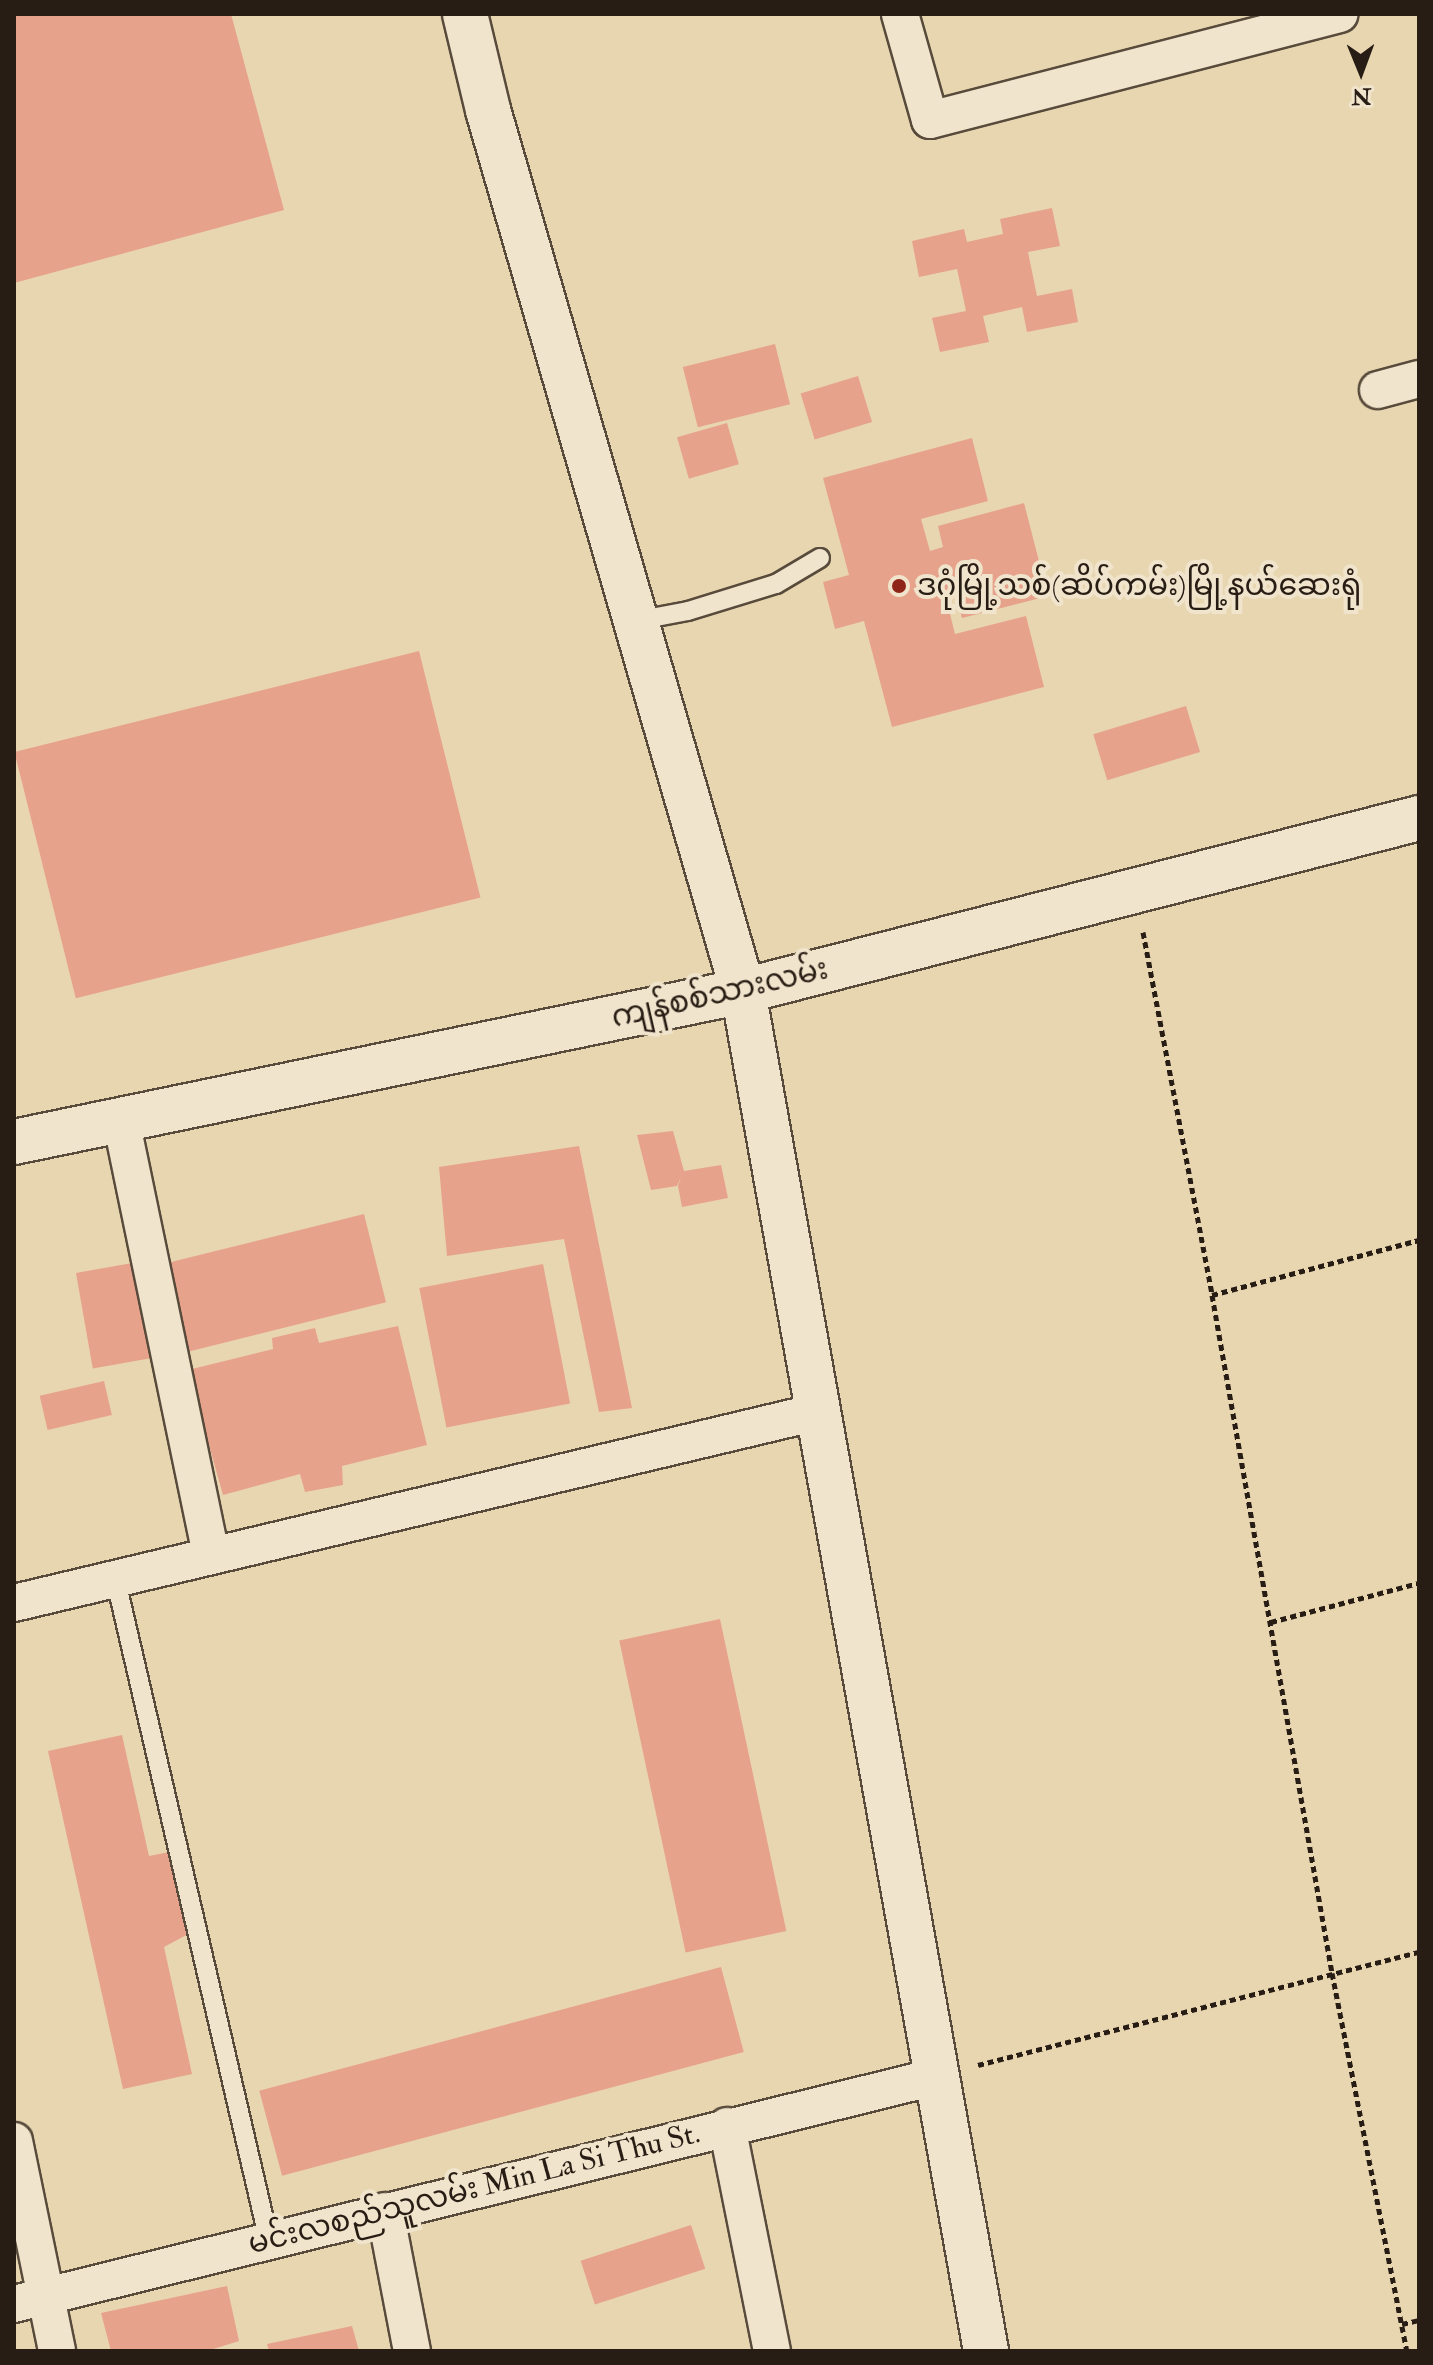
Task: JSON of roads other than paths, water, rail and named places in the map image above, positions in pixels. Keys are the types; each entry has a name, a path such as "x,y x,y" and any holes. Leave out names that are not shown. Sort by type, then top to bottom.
{"street":[{"path":"465,14 492,125 743,991 986,2351"},
{"path":"900,14 930,120 1256,24 1340,14"},
{"path":"1378,390 1419,379"},
{"name":"ကျန်စစ်သားလမ်း","path":"14,1142 743,991 1419,818"},
{"path":"121,1120 211,1556"},
{"path":"14,1603 817,1412"},
{"name":"မင်းလစည်သူလမ်း Min La Si Thu St.","path":"30,2300 935,2077"},
{"path":"727,2126 772,2351"},
{"path":"14,2141 30,2300 57,2351"},
{"path":"385,2211 412,2351"}],"lane":[{"path":"635,621 688,611 776,584 820,558"},
{"path":"115,1577 269,2241"}],"place":[{"name":"ဒဂုံမြို့သစ်(ဆိပ်ကမ်း)မြို့နယ်ဆေးရုံ","path":"899,586"}]}
